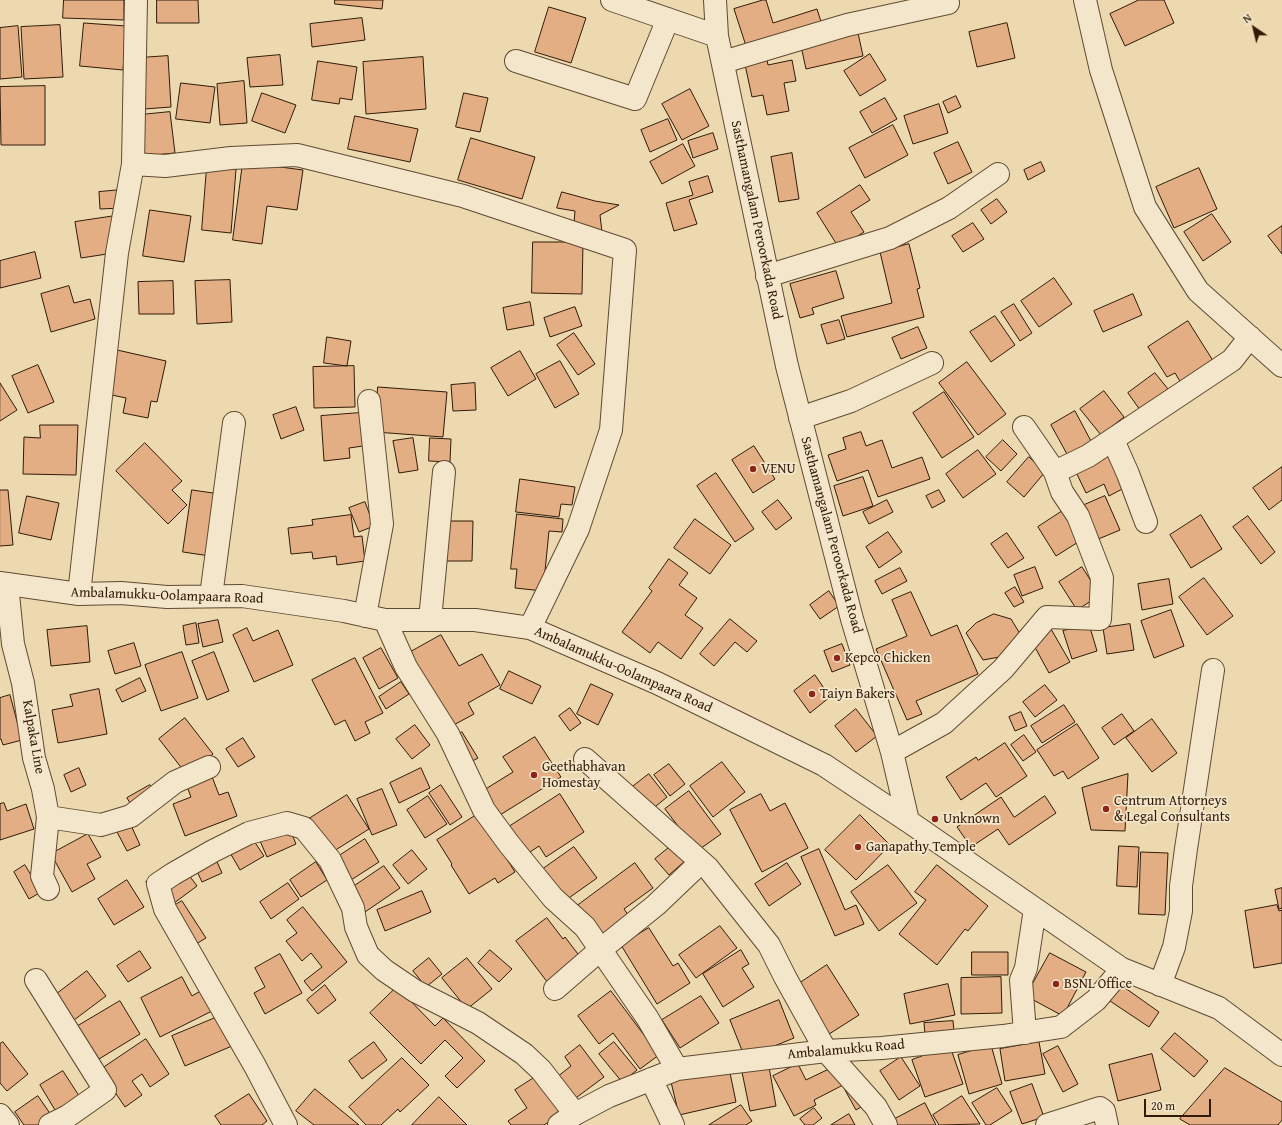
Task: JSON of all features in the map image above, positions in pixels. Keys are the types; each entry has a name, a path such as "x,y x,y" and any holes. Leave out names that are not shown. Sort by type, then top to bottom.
{"street":[{"path":"78,594 117,253 133,164 136,0"},
{"path":"612,0 717,36"},
{"name":"Sasthamangalam Peroorkada Road","path":"715,0 717,36 787,366 852,619 892,752 908,821"},
{"path":"1085,0 1101,70 1145,207 1198,291 1282,366"},
{"path":"723,62 847,25 948,3"},
{"path":"516,61 635,99 668,19"},
{"path":"133,164 165,166 231,158 297,155 463,196 625,250 611,430 578,529 530,628"},
{"path":"767,276 890,238 949,208 998,174"},
{"path":"1055,472 1088,456 1232,360 1250,337"},
{"path":"800,418 851,401 932,364"},
{"path":"369,401 382,524 375,618 448,734 484,810 539,881 554,898 585,927 648,1019 677,1069"},
{"path":"211,596 234,423"},
{"path":"892,752 944,723 1003,669 1047,617 1100,619 1102,578 1078,516 1062,492 1055,472 1024,427"},
{"path":"1113,440 1128,474 1146,522"},
{"path":"430,620 444,472"},
{"name":"Ambalamukku-Oolampaara Road","path":"4,584 78,594 121,593 167,597 242,596 344,611 375,618 475,620 530,628 657,683 824,765 908,821"},
{"name":"Kalpaka Line","path":"4,584 13,644 23,683 34,758 43,789 48,817 42,876 48,889"},
{"path":"1160,985 1174,947 1181,911 1181,886 1213,670"},
{"path":"586,758 708,868 769,945 826,1051 876,1107 886,1125"},
{"path":"48,817 101,825 131,816 175,782 209,767"},
{"path":"908,821 1122,969 1219,1008 1281,1052"},
{"path":"286,1125 165,909 158,884 213,850 249,833 286,823 304,828 330,860 353,908 356,927 368,956 384,970 415,991 478,1023 524,1054 541,1070 567,1119"},
{"path":"555,989 600,950 656,905 701,862"},
{"path":"1025,1033 1021,980 1026,968 1035,909"},
{"name":"Ambalamukku Road","path":"567,1119 609,1096 677,1069 826,1051 882,1048 1002,1036 1061,1028 1096,1000 1122,969"},
{"path":"36,980 105,1090 68,1116 50,1125"},
{"path":"651,1079 673,1125"},
{"path":"1047,1125 1100,1108 1104,1111 1107,1125"},
{"path":"0,1115 8,1125"}],"building":[{"path":"64,0 124,0 124,20 63,18"},
{"path":"157,0 198,0 199,23 157,23"},
{"path":"335,0 383,0 382,9 335,4"},
{"path":"766,0 773,23 817,9 822,25 747,49 734,9"},
{"path":"1139,0 1164,0 1174,23 1125,46 1110,14"},
{"path":"549,7 586,18 571,63 535,52"},
{"path":"362,18 365,40 312,47 310,24"},
{"path":"84,23 126,26 123,70 80,66"},
{"path":"1007,23 1015,58 977,67 969,32"},
{"path":"60,25 63,77 24,79 21,27"},
{"path":"18,26 22,77 0,79 0,28"},
{"path":"858,33 863,56 806,69 801,46"},
{"path":"870,54 886,80 860,96 844,71"},
{"path":"280,55 283,85 250,87 247,58"},
{"path":"766,55 768,65 792,60 796,81 784,83 789,111 767,115 763,95 752,97 744,60"},
{"path":"168,56 171,107 144,109 139,58"},
{"path":"423,57 426,109 366,114 363,62"},
{"path":"318,61 357,67 352,100 340,98 339,104 312,100"},
{"path":"244,81 247,123 220,125 217,84"},
{"path":"181,83 215,87 210,123 176,119"},
{"path":"45,86 45,145 1,145 0,87"},
{"path":"690,89 709,126 682,140 662,104"},
{"path":"262,93 296,105 285,133 252,121"},
{"path":"464,93 488,98 480,132 456,127"},
{"path":"956,96 961,107 948,113 943,102"},
{"path":"885,98 897,119 872,133 860,112"},
{"path":"939,104 948,133 913,144 904,116"},
{"path":"170,112 175,153 144,156 140,115"},
{"path":"355,116 418,129 410,162 348,149"},
{"path":"668,119 677,140 650,152 641,130"},
{"path":"893,125 908,155 865,178 849,148"},
{"path":"713,133 718,149 693,158 688,141"},
{"path":"471,138 535,157 522,199 458,180"},
{"path":"958,142 972,172 948,184 934,153"},
{"path":"683,144 695,166 662,184 650,162"},
{"path":"792,153 799,199 779,202 771,157"},
{"path":"243,162 303,170 297,210 267,206 262,244 233,240"},
{"path":"1041,162 1045,171 1028,180 1024,170"},
{"path":"207,167 236,169 231,233 202,230"},
{"path":"1199,168 1217,209 1174,228 1156,187"},
{"path":"708,176 713,192 689,200 697,224 674,231 666,203 693,195 689,182"},
{"path":"860,185 870,200 851,212 864,232 839,248 817,213"},
{"path":"121,190 122,208 100,209 99,192"},
{"path":"562,192 595,201 619,205 600,215 602,232 574,223 575,211 557,208"},
{"path":"997,199 1007,212 991,224 981,210"},
{"path":"150,210 191,216 184,262 143,256"},
{"path":"1212,214 1231,242 1203,261 1184,232"},
{"path":"115,216 120,252 81,258 75,222"},
{"path":"973,223 984,239 963,252 952,236"},
{"path":"1282,226 1282,254 1268,236"},
{"path":"533,242 583,242 582,294 532,293"},
{"path":"909,244 920,288 917,289 924,317 847,337 841,316 892,303 880,252"},
{"path":"35,252 41,278 0,288 0,261"},
{"path":"836,271 844,298 812,308 814,314 800,318 790,284"},
{"path":"1054,278 1072,304 1039,327 1021,301"},
{"path":"230,280 232,322 197,324 195,281"},
{"path":"173,281 174,314 139,314 138,282"},
{"path":"69,286 74,303 90,299 95,319 51,332 41,294"},
{"path":"1133,294 1142,315 1103,332 1094,311"},
{"path":"530,302 534,325 507,330 503,308"},
{"path":"1014,304 1032,333 1020,341 1001,312"},
{"path":"575,307 582,326 550,337 544,318"},
{"path":"995,316 1015,345 991,362 970,332"},
{"path":"839,320 845,339 827,344 821,325"},
{"path":"1188,321 1217,367 1184,388 1175,373 1167,377 1148,347"},
{"path":"918,327 927,348 901,359 892,338"},
{"path":"574,333 595,364 578,375 557,345"},
{"path":"327,337 351,341 347,366 324,363"},
{"path":"117,350 166,361 157,402 151,401 148,418 123,413 126,398 107,394"},
{"path":"520,351 536,379 508,396 491,368"},
{"path":"560,361 579,394 555,408 536,374"},
{"path":"967,362 1006,414 978,435 939,383"},
{"path":"38,365 54,402 28,413 12,376"},
{"path":"354,366 355,407 314,408 313,367"},
{"path":"1155,373 1168,389 1140,410 1128,393"},
{"path":"0,383 17,410 0,421"},
{"path":"475,383 476,410 453,411 451,385"},
{"path":"378,387 447,392 443,437 375,432"},
{"path":"1104,391 1124,417 1101,435 1080,409"},
{"path":"944,392 974,437 942,458 913,413"},
{"path":"296,407 304,430 281,439 273,415"},
{"path":"1075,411 1092,443 1068,456 1051,425"},
{"path":"360,413 363,446 349,448 350,458 324,461 321,416"},
{"path":"40,425 78,425 76,475 23,474 24,437 40,438"},
{"path":"861,432 866,446 882,440 892,468 922,457 930,479 878,497 868,470 837,481 828,455 846,449 843,438"},
{"path":"413,438 418,470 399,473 393,441"},
{"path":"430,438 451,439 450,462 429,461"},
{"path":"1003,440 1017,454 1001,471 986,457"},
{"path":"145,443 182,481 172,490 187,505 168,524 116,471"},
{"name":"VENU","path":"754,446 775,479 753,493 732,460"},
{"path":"978,450 996,474 963,498 946,474"},
{"path":"1109,453 1126,487 1109,496 1104,484 1086,493 1075,470"},
{"path":"1029,457 1045,472 1024,497 1007,482"},
{"path":"1282,467 1282,500 1269,510 1253,488"},
{"path":"716,473 754,529 735,542 697,486"},
{"path":"863,477 873,506 843,516 834,486"},
{"path":"520,479 575,487 572,505 561,504 559,517 516,512"},
{"path":"0,490 8,490 13,545 0,546"},
{"path":"192,490 220,494 210,556 183,552"},
{"path":"939,490 945,501 932,508 926,496"},
{"path":"27,496 59,503 51,540 19,533"},
{"path":"1105,496 1120,530 1096,540 1082,506"},
{"path":"778,500 792,518 776,530 762,512"},
{"path":"887,500 893,512 869,524 863,512"},
{"path":"365,502 374,526 359,532 349,508"},
{"path":"1064,510 1083,539 1056,556 1038,527"},
{"path":"517,514 563,519 562,532 549,531 543,591 515,588 517,569 511,569"},
{"path":"351,515 354,537 362,536 365,561 337,565 336,556 313,559 312,552 291,554 288,528 313,525 312,520"},
{"path":"1201,515 1222,549 1191,568 1170,535"},
{"path":"1248,516 1275,552 1261,564 1233,527"},
{"path":"695,519 731,545 710,574 674,548"},
{"path":"445,521 473,521 472,561 445,561"},
{"path":"888,532 902,552 879,568 866,547"},
{"path":"1007,533 1024,558 1008,568 991,544"},
{"path":"669,559 688,573 679,585 697,598 685,615 703,628 681,659 658,642 650,653 622,632 652,591 649,588"},
{"path":"1035,567 1043,588 1022,596 1014,575"},
{"path":"1082,567 1100,595 1077,610 1059,582"},
{"path":"900,568 907,581 882,594 875,581"},
{"path":"1204,578 1233,616 1207,635 1179,597"},
{"path":"1169,579 1173,604 1142,610 1138,584"},
{"path":"1015,587 1024,602 1014,607 1005,593"},
{"path":"829,591 839,606 820,619 810,605"},
{"path":"911,592 931,636 957,625 978,674 916,701 922,714 907,720 876,649 907,636 892,600"},
{"path":"1171,610 1184,646 1154,658 1141,621"},
{"path":"994,614 1011,619 1022,637 1005,656 983,660 966,633 976,623"},
{"path":"730,619 757,641 747,652 735,642 714,666 700,654"},
{"path":"218,620 223,642 203,647 198,624"},
{"path":"196,623 199,643 186,645 183,626"},
{"path":"1089,624 1097,651 1072,659 1063,631"},
{"path":"1130,624 1134,650 1107,654 1103,628"},
{"path":"87,626 90,662 51,666 47,630"},
{"path":"247,628 253,641 278,630 293,665 254,682 233,635"},
{"path":"1051,629 1070,662 1049,673 1031,640"},
{"path":"441,635 459,666 482,654 500,685 468,703 474,714 448,728 407,654"},
{"path":"134,643 141,666 115,674 108,651"},
{"name":"Kepco Chicken","path":"842,644 850,665 832,672 824,651"},
{"path":"381,648 398,678 379,689 363,658"},
{"path":"182,652 198,698 161,711 145,665"},
{"path":"214,652 229,691 207,700 192,661"},
{"path":"355,658 383,713 365,722 370,733 355,741 345,720 335,725 312,680"},
{"path":"509,671 541,686 532,704 500,689"},
{"name":"Taiyn Bakers","path":"815,675 830,697 810,713 794,691"},
{"path":"140,678 146,691 122,702 116,690"},
{"path":"401,682 409,694 386,709 379,697"},
{"path":"591,684 613,694 598,725 577,714"},
{"path":"1045,685 1057,700 1035,717 1023,702"},
{"path":"99,689 107,734 58,743 52,710 73,706 70,695"},
{"path":"10,695 22,740 3,745 0,739 0,698"},
{"path":"1064,705 1075,722 1042,743 1031,726"},
{"path":"570,708 581,723 570,731 559,716"},
{"path":"856,709 877,736 856,752 835,726"},
{"path":"1021,712 1027,726 1015,731 1009,717"},
{"path":"1122,714 1134,731 1114,745 1102,728"},
{"path":"185,718 213,754 187,775 159,739"},
{"path":"1152,719 1177,753 1152,772 1126,738"},
{"path":"1077,724 1099,758 1068,779 1063,771 1054,776 1037,750"},
{"path":"415,725 430,745 412,759 396,739"},
{"path":"462,732 478,758 467,764 451,739"},
{"path":"1024,735 1036,752 1023,761 1011,745"},
{"name":"Geethabhavan Homestay","path":"535,737 561,777 500,815 484,790 513,772 503,757"},
{"path":"243,738 255,757 238,767 226,749"},
{"path":"1005,743 1027,776 996,797 986,783 961,800 946,777 976,757 978,760"},
{"path":"722,762 745,792 713,817 690,786"},
{"path":"669,764 685,784 670,796 654,775"},
{"path":"79,768 86,785 71,792 64,775"},
{"path":"421,768 430,788 399,803 390,783"},
{"path":"211,774 219,795 228,792 237,816 185,836 173,804 191,797 186,784"},
{"path":"649,774 667,797 650,811 631,788"},
{"name":"Centrum Attorneys & Legal Consultants","path":"1128,774 1125,831 1091,830 1082,788"},
{"path":"150,785 156,795 133,808 127,798"},
{"path":"441,785 462,817 450,825 429,793"},
{"path":"382,789 397,825 372,835 357,799"},
{"path":"689,791 721,834 697,851 665,809"},
{"path":"560,794 584,832 546,857 539,846 521,858 504,830"},
{"path":"761,794 770,811 785,803 808,848 762,872 730,810"},
{"path":"347,795 369,829 326,856 304,822"},
{"path":"428,796 447,824 425,838 407,810"},
{"path":"1045,796 1056,813 1009,845 998,829 971,847 957,827 1001,797 1014,817"},
{"path":"4,803 7,811 26,804 34,829 0,840 0,804"},
{"path":"478,814 515,872 498,883 495,878 469,894 437,840"},
{"path":"284,815 296,844 267,857 254,827"},
{"name":"Ganapathy Temple","path":"860,815 890,845 856,880 825,850"},
{"path":"130,823 140,845 127,851 116,830"},
{"path":"246,829 264,856 240,870 229,851"},
{"path":"88,834 101,857 87,864 95,879 72,892 51,854"},
{"path":"365,839 379,862 351,880 336,858"},
{"path":"209,844 222,873 202,882 189,854"},
{"path":"671,846 685,861 669,875 655,859"},
{"path":"1119,846 1139,847 1137,887 1117,886"},
{"path":"574,847 597,878 566,900 543,869"},
{"path":"819,849 845,910 856,905 864,924 835,936 801,857"},
{"path":"412,850 427,869 408,884 393,865"},
{"path":"1141,852 1168,853 1165,915 1139,914"},
{"path":"177,859 197,886 166,909 146,882"},
{"path":"316,862 327,880 301,897 290,880"},
{"path":"635,863 653,888 624,909 631,919 602,940 577,906"},
{"path":"787,863 801,884 769,906 755,884"},
{"path":"25,865 41,892 29,899 14,872"},
{"path":"888,865 917,903 879,931 851,892"},
{"path":"937,865 988,906 968,931 965,929 937,965 899,934 926,900 915,892"},
{"path":"384,866 400,888 365,912 350,889"},
{"path":"127,880 144,907 114,925 98,899"},
{"path":"288,883 299,899 271,919 260,902"},
{"path":"1282,888 1282,908 1279,909 1275,890"},
{"path":"422,891 431,912 385,931 377,910"},
{"path":"182,901 206,938 196,944 172,907"},
{"path":"1277,905 1279,911 1282,910 1282,963 1254,968 1245,911"},
{"path":"303,907 347,962 312,991 304,981 322,967 311,953 302,961 286,941 297,933 287,920"},
{"path":"547,918 563,939 565,937 581,958 548,983 516,941"},
{"path":"720,926 737,948 696,978 679,955"},
{"path":"649,928 673,966 678,963 690,983 657,1004 621,945"},
{"path":"490,950 512,969 499,982 478,963"},
{"path":"741,950 749,964 742,968 754,987 723,1007 703,974"},
{"path":"140,951 151,968 128,982 117,966"},
{"path":"972,952 1008,952 1008,975 972,975"},
{"name":"BSNL Office","path":"1050,953 1086,972 1063,1016 1026,996"},
{"path":"280,954 302,993 265,1014 254,993 265,987 255,968"},
{"path":"429,958 442,974 426,987 413,971"},
{"path":"467,958 492,989 467,1009 442,978"},
{"path":"827,965 859,1015 826,1036 794,987"},
{"path":"87,971 106,996 74,1020 54,996"},
{"path":"182,977 192,996 202,990 212,1011 160,1037 141,998"},
{"path":"1001,977 1002,1013 961,1014 961,978"},
{"path":"948,984 955,1015 910,1024 904,994"},
{"path":"325,985 336,1000 318,1014 307,1000"},
{"path":"1121,985 1159,1012 1149,1027 1110,1001"},
{"path":"397,987 435,1026 443,1018 485,1061 457,1088 445,1076 463,1058 445,1040 421,1064 370,1013"},
{"path":"611,991 659,1055 640,1069 613,1033 599,1044 578,1016"},
{"path":"701,996 719,1023 680,1048 662,1020"},
{"path":"779,1000 794,1038 745,1058 730,1020"},
{"path":"120,1001 140,1034 99,1059 78,1026"},
{"path":"220,1016 232,1046 185,1066 172,1036"},
{"path":"953,1021 954,1031 925,1034 924,1023"},
{"path":"1175,1033 1208,1061 1194,1077 1161,1049"},
{"path":"146,1039 169,1074 150,1087 142,1074 132,1081 142,1095 125,1107 100,1070"},
{"path":"3,1042 28,1074 7,1091 0,1083 0,1044"},
{"path":"374,1042 387,1060 362,1079 349,1061"},
{"path":"614,1042 637,1070 622,1082 599,1054"},
{"path":"1039,1042 1045,1074 1005,1081 1000,1049"},
{"path":"580,1045 604,1077 573,1100 557,1077 571,1066 565,1057"},
{"path":"991,1045 1002,1084 969,1094 958,1055"},
{"path":"950,1046 963,1084 925,1097 912,1060"},
{"path":"1058,1046 1078,1084 1063,1092 1043,1054"},
{"path":"1152,1054 1161,1090 1118,1101 1109,1065"},
{"path":"901,1057 920,1086 899,1100 880,1071"},
{"path":"402,1058 429,1085 400,1112 398,1109 381,1125 366,1125 349,1107"},
{"path":"798,1064 806,1080 833,1067 843,1085 814,1100 816,1105 794,1116 773,1076"},
{"path":"769,1067 776,1106 750,1111 742,1072"},
{"path":"729,1068 736,1102 679,1115 671,1082"},
{"path":"1225,1068 1282,1102 1282,1120 1278,1125 1190,1125 1180,1119"},
{"path":"63,1071 85,1105 61,1120 40,1085"},
{"path":"537,1076 562,1113 544,1125 511,1125 508,1121 527,1108 515,1090"},
{"path":"856,1084 866,1104 856,1110 845,1090"},
{"path":"1032,1084 1044,1117 1022,1124 1010,1092"},
{"path":"997,1088 1012,1111 990,1125 986,1125 972,1103"},
{"path":"315,1089 359,1125 314,1125 296,1111"},
{"path":"249,1094 267,1121 262,1125 221,1125 215,1116"},
{"path":"38,1096 58,1125 24,1125 15,1112"},
{"path":"962,1096 980,1124 939,1125 933,1115"},
{"path":"439,1097 467,1125 412,1125"},
{"path":"925,1103 936,1125 896,1125 893,1120"},
{"path":"741,1105 752,1121 746,1125 709,1125"},
{"path":"814,1108 822,1118 813,1125 805,1125 800,1119"},
{"path":"849,1114 855,1125 831,1125"}],"place":[{"name":"VENU","path":"753,469"},
{"name":"Kepco Chicken","path":"837,658"},
{"name":"Taiyn Bakers","path":"812,694"},
{"name":"Geethabhavan Homestay","path":"534,775"},
{"name":"Centrum Attorneys & Legal Consultants","path":"1106,809"},
{"name":"Unknown","path":"935,819"},
{"name":"Ganapathy Temple","path":"858,847"},
{"name":"BSNL Office","path":"1056,984"}]}
